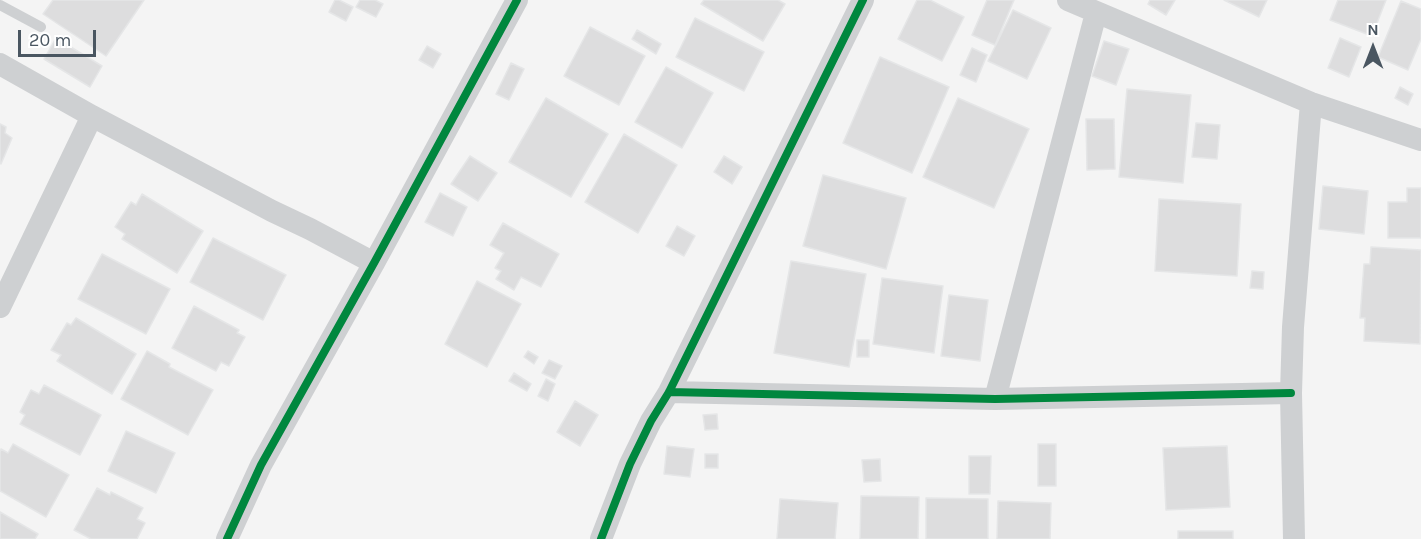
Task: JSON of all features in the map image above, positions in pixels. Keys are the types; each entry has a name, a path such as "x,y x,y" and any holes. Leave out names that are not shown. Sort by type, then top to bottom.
{"street":[{"path":"227,539 261,465 517,0"},
{"path":"600,539 630,464 651,421 669,392 863,0"},
{"path":"1068,0 1311,103 1421,140"},
{"path":"995,399 1096,13"},
{"path":"0,64 92,116 374,263"},
{"path":"1293,539 1293,327 1311,103"},
{"path":"0,307 92,116"},
{"path":"669,392 995,399 1292,393"}],"lane":[{"path":"0,5 41,27"}],"building":[{"path":"53,0 144,0 106,56 43,14"},
{"path":"335,0 353,7 346,21 329,12"},
{"path":"360,0 375,0 383,4 376,17 356,7"},
{"path":"704,0 778,0 785,4 763,41 701,4"},
{"path":"917,0 930,0 964,17 942,61 898,39"},
{"path":"987,0 1014,0 995,45 972,35"},
{"path":"1150,0 1175,0 1166,15 1148,4"},
{"path":"1224,0 1267,0 1259,17"},
{"path":"1338,0 1386,0 1372,36 1330,20"},
{"path":"1401,1 1421,9 1421,39 1408,70 1378,57"},
{"path":"1013,10 1051,28 1027,79 988,61"},
{"path":"695,18 764,52 744,91 676,57"},
{"path":"590,27 645,56 619,105 564,76"},
{"path":"637,30 661,44 656,54 632,39"},
{"path":"56,38 102,66 90,87 44,59"},
{"path":"1340,38 1361,47 1349,77 1328,68"},
{"path":"1104,41 1129,49 1116,85 1092,76"},
{"path":"427,46 441,54 433,68 419,60"},
{"path":"972,48 987,55 976,82 960,75"},
{"path":"880,57 949,87 912,173 843,143"},
{"path":"511,63 524,69 509,100 496,94"},
{"path":"666,67 713,93 682,148 635,122"},
{"path":"1400,87 1413,94 1408,105 1395,98"},
{"path":"1127,89 1191,95 1183,183 1119,177"},
{"path":"546,98 608,134 571,197 509,162"},
{"path":"958,98 1029,129 994,208 923,177"},
{"path":"1086,119 1114,119 1115,169 1087,170"},
{"path":"1196,123 1220,125 1217,159 1192,157"},
{"path":"0,124 6,127 5,133 12,138 1,164 0,163"},
{"path":"624,134 677,165 638,233 585,202"},
{"path":"470,156 497,173 478,201 451,184"},
{"path":"724,156 742,167 732,184 714,172"},
{"path":"823,175 906,198 886,269 803,246"},
{"path":"1323,186 1368,191 1364,234 1319,229"},
{"path":"1407,188 1421,188 1421,238 1388,238 1388,202 1407,202"},
{"path":"440,193 467,207 453,236 425,222"},
{"path":"142,194 203,231 177,273 122,239 125,234 115,227 131,202 136,205"},
{"path":"1159,199 1241,204 1237,276 1155,271"},
{"path":"503,223 559,254 541,287 521,277 514,290 496,279 501,271 495,268 504,253 490,245"},
{"path":"677,226 695,236 684,256 666,246"},
{"path":"213,238 286,275 263,320 190,282"},
{"path":"1371,247 1421,250 1420,344 1364,341 1365,318 1360,318 1364,264 1370,264"},
{"path":"102,254 170,289 146,334 78,299"},
{"path":"791,261 866,274 849,367 774,353"},
{"path":"1252,271 1264,272 1263,289 1250,288"},
{"path":"882,278 943,286 934,353 873,344"},
{"path":"477,281 521,304 487,367 445,344"},
{"path":"949,295 988,300 980,361 941,356"},
{"path":"194,306 239,330 237,333 245,337 229,366 221,362 216,371 172,348"},
{"path":"76,318 136,354 112,394 57,361 61,355 51,350 67,323 71,325"},
{"path":"857,340 869,340 869,357 857,357"},
{"path":"147,351 170,364 169,367 213,390 188,435 121,399"},
{"path":"528,351 538,357 534,364 524,357"},
{"path":"549,360 562,366 555,379 542,373"},
{"path":"514,373 531,384 527,391 509,381"},
{"path":"546,379 555,384 548,401 538,396"},
{"path":"44,385 101,415 80,455 20,424 25,415 20,412 31,390 39,394"},
{"path":"575,401 598,415 580,446 557,432"},
{"path":"717,414 718,429 705,430 703,415"},
{"path":"126,431 175,453 156,493 108,471"},
{"path":"13,444 69,475 46,517 0,491 0,452 1,449 8,453"},
{"path":"1038,444 1056,444 1056,486 1038,486"},
{"path":"667,446 694,449 690,477 664,474"},
{"path":"1227,446 1230,507 1166,510 1163,448"},
{"path":"705,454 718,454 718,468 705,468"},
{"path":"969,456 991,456 990,494 969,494"},
{"path":"880,459 881,481 864,482 862,460"},
{"path":"97,488 110,495 111,492 143,508 137,519 145,523 137,539 91,539 74,530"},
{"path":"861,496 919,497 918,539 860,539"},
{"path":"926,498 988,499 988,539 926,539"},
{"path":"780,499 838,503 835,539 777,539"},
{"path":"998,501 1051,503 1050,539 997,539"},
{"path":"0,512 38,534 35,539 0,539"},
{"path":"1178,531 1233,531 1233,539 1178,539"}],"cycle path":[{"path":"227,539 261,465 517,0"},
{"path":"601,539 630,464 651,421 669,392 863,0"},
{"path":"669,392 995,399 1291,393"}]}
